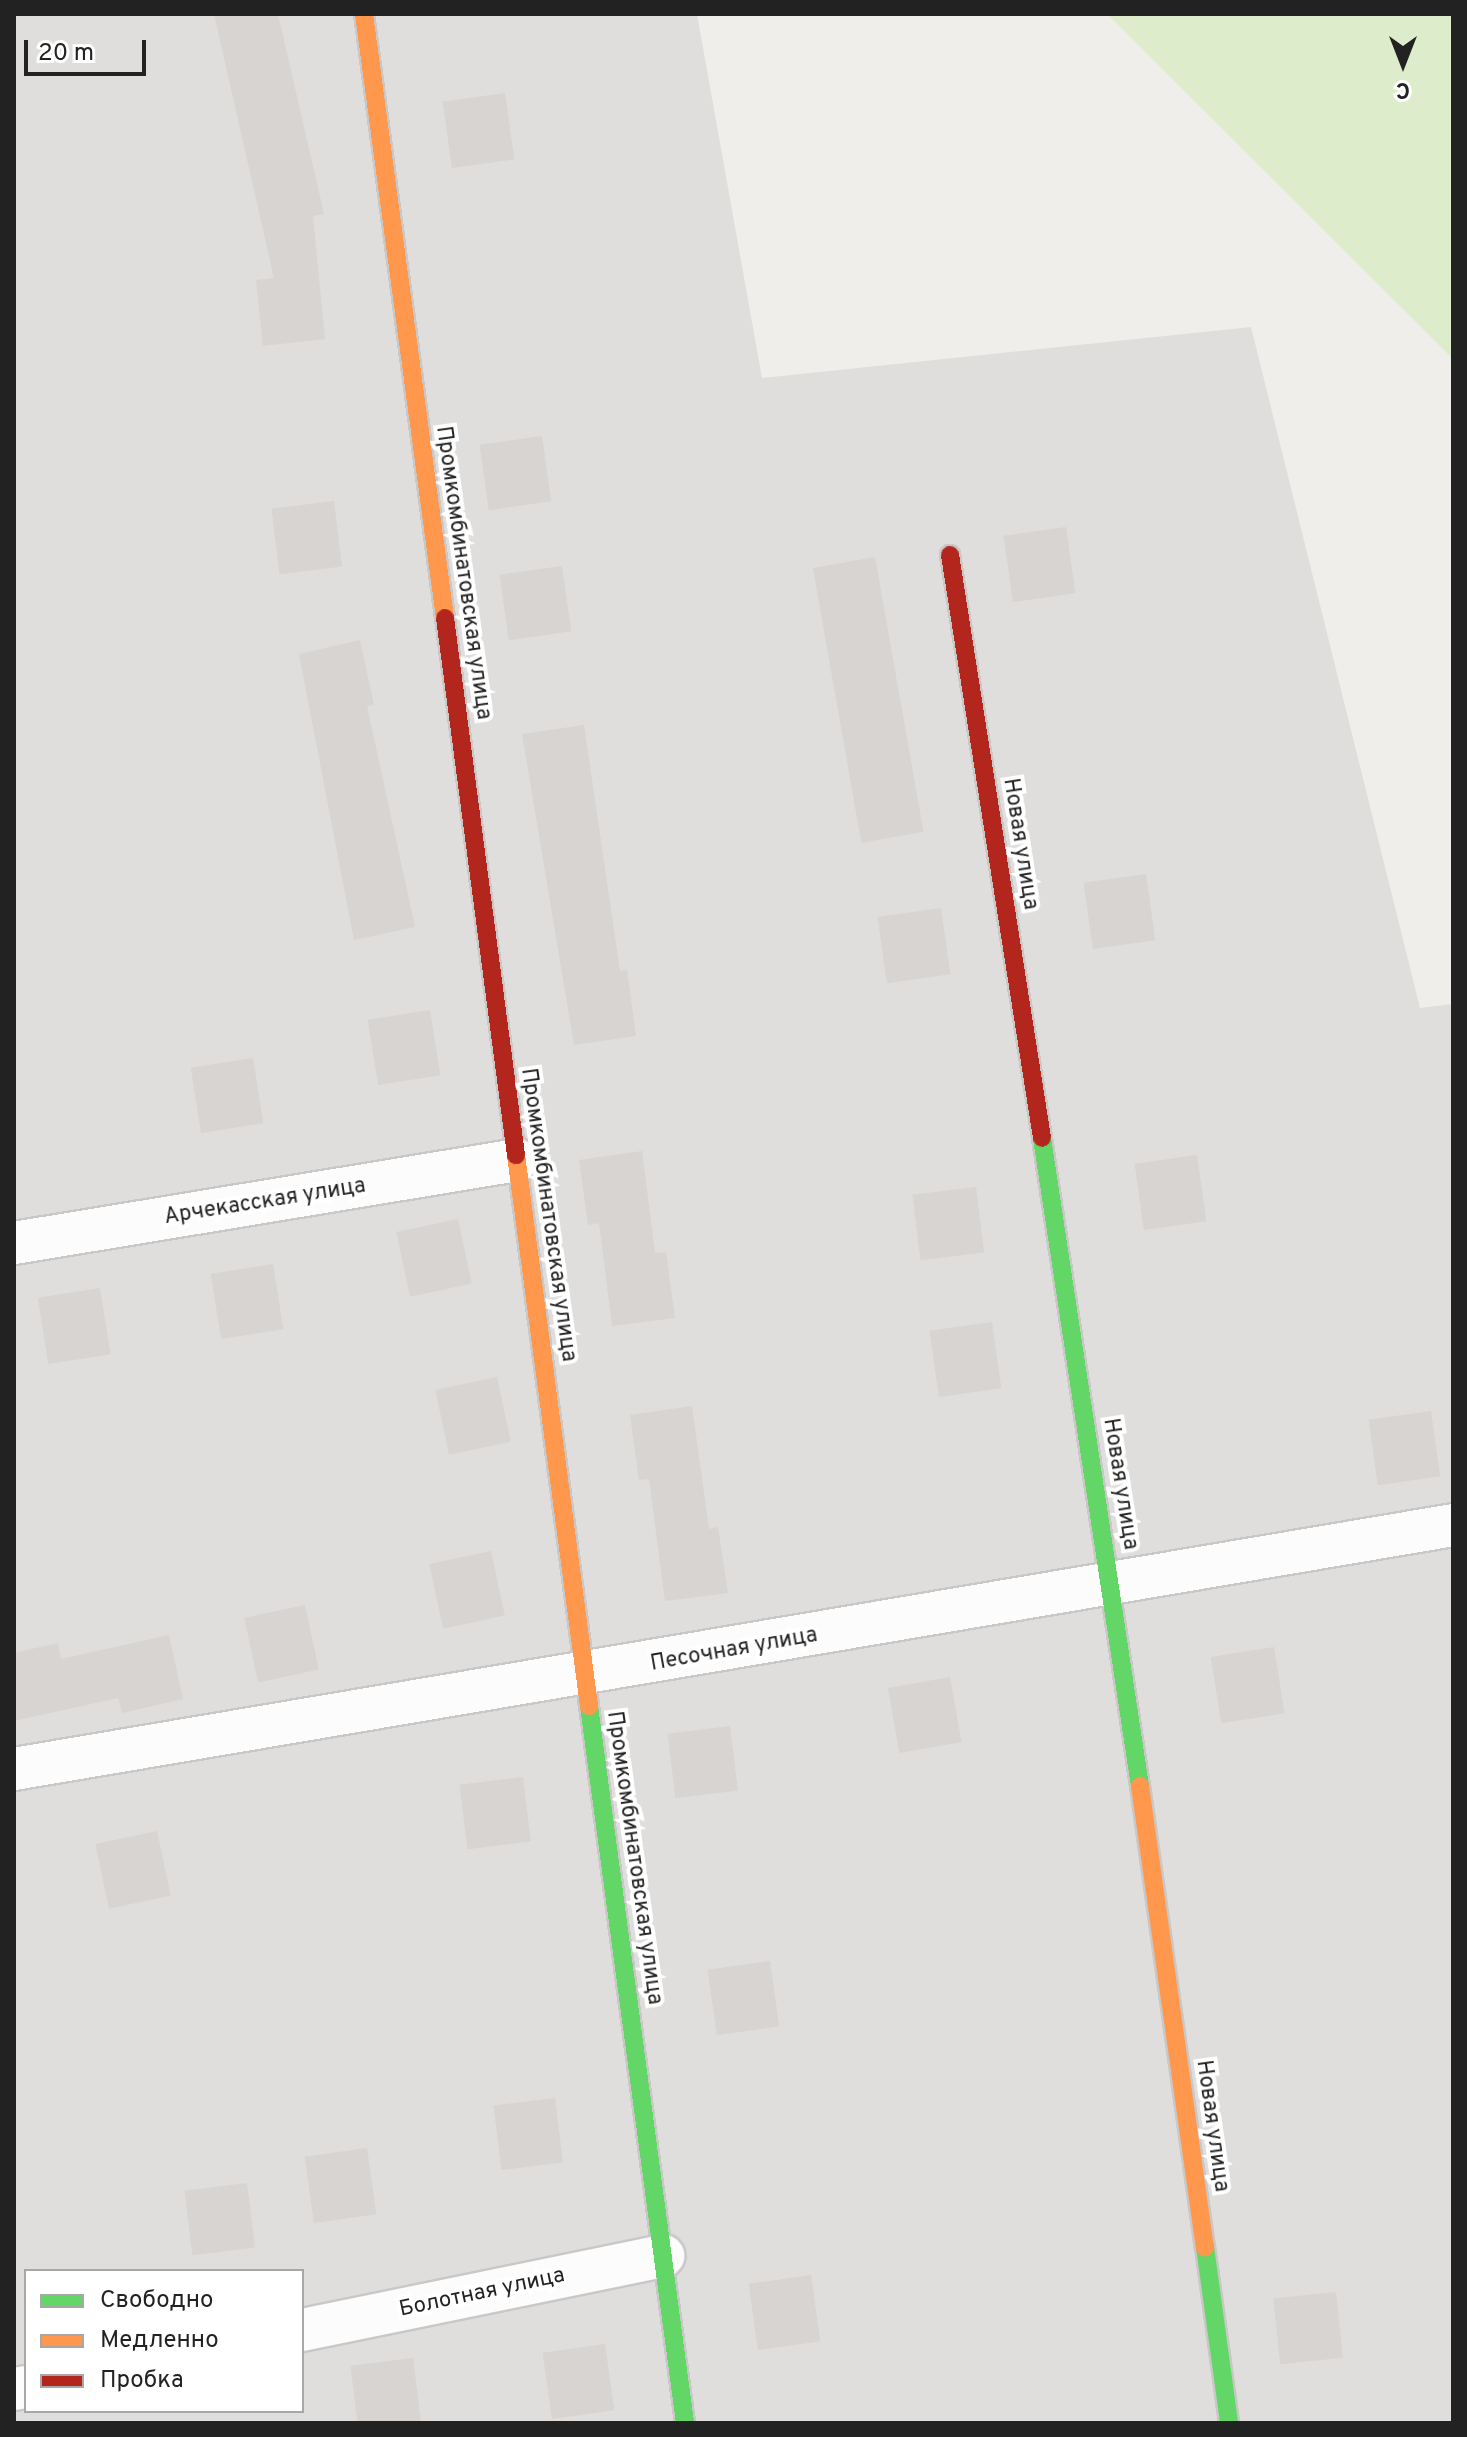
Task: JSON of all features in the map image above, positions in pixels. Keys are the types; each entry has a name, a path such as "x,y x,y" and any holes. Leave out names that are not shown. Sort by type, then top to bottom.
{"street":[{"name":"Промкомбинатовская улица","path":"364,14 685,2423"},
{"name":"Новая улица","path":"950,555 1112,1583 1229,2423"},
{"name":"Арчекасская улица","path":"14,1243 517,1160"},
{"name":"Песочная улица","path":"14,1769 586,1677 1453,1525"},
{"name":"Болотная улица","path":"304,2330 663,2256"}],"shaded area":[{"path":"14,14 697,14 762,378 1251,327 1420,1008 1453,1004 1453,2423 14,2423"}],"green space":[{"path":"1107,14 1453,14 1453,359"}],"building":[{"path":"214,14 278,14 324,214 313,216 325,339 263,346 256,280 274,278"},
{"path":"505,93 514,159 452,168 443,102"},
{"path":"542,436 551,501 489,510 480,445"},
{"path":"334,501 342,567 280,574 271,509"},
{"path":"1066,527 1075,593 1013,602 1004,536"},
{"path":"875,557 923,832 861,843 813,568"},
{"path":"562,566 571,631 509,640 500,575"},
{"path":"360,640 374,705 367,706 415,927 354,940 299,654"},
{"path":"584,725 620,971 627,970 636,1036 574,1045 522,734"},
{"path":"1146,874 1155,940 1093,949 1084,883"},
{"path":"941,908 950,974 887,983 878,917"},
{"path":"430,1010 440,1075 378,1085 368,1020"},
{"path":"253,1058 263,1123 201,1133 191,1068"},
{"path":"642,1151 655,1253 666,1252 675,1318 612,1326 599,1223 588,1225 579,1160"},
{"path":"1197,1155 1206,1221 1144,1230 1135,1164"},
{"path":"976,1187 984,1253 921,1260 912,1195"},
{"path":"458,1219 472,1284 410,1297 396,1232"},
{"path":"273,1264 283,1329 221,1339 211,1274"},
{"path":"100,1288 110,1354 48,1364 38,1298"},
{"path":"992,1322 1001,1388 939,1397 930,1331"},
{"path":"497,1377 511,1442 449,1455 435,1390"},
{"path":"692,1406 709,1529 718,1527 728,1593 665,1601 649,1479 639,1480 630,1415"},
{"path":"1431,1411 1440,1476 1378,1485 1369,1420"},
{"path":"491,1551 505,1616 443,1629 429,1564"},
{"path":"305,1605 319,1670 258,1682 244,1618"},
{"path":"169,1635 183,1699 122,1713 118,1698 14,1721 14,1653 58,1643 61,1659"},
{"path":"1274,1647 1284,1713 1221,1723 1211,1657"},
{"path":"950,1677 961,1742 899,1753 888,1688"},
{"path":"730,1726 738,1791 675,1798 667,1734"},
{"path":"523,1777 531,1842 467,1849 459,1785"},
{"path":"157,1831 171,1896 109,1909 95,1844"},
{"path":"770,1961 779,2026 717,2035 708,1970"},
{"path":"555,2098 563,2163 501,2170 493,2106"},
{"path":"367,2148 376,2214 314,2223 305,2157"},
{"path":"247,2183 255,2248 192,2255 184,2191"},
{"path":"811,2275 820,2341 758,2350 749,2284"},
{"path":"1336,2292 1343,2358 1280,2364 1273,2299"},
{"path":"605,2344 614,2410 552,2419 543,2353"},
{"path":"413,2358 421,2423 358,2423 350,2366"}],"traffic: fast":[{"path":"1042,1138 1140,1786"},
{"path":"589,1706 685,2423"},
{"path":"1205,2247 1229,2423"}],"traffic: slow":[{"path":"364,14 445,618"},
{"path":"516,1155 589,1706"},
{"path":"1140,1786 1205,2247"}],"traffic: jam":[{"path":"950,555 1042,1138"},
{"path":"445,618 516,1155"}]}
